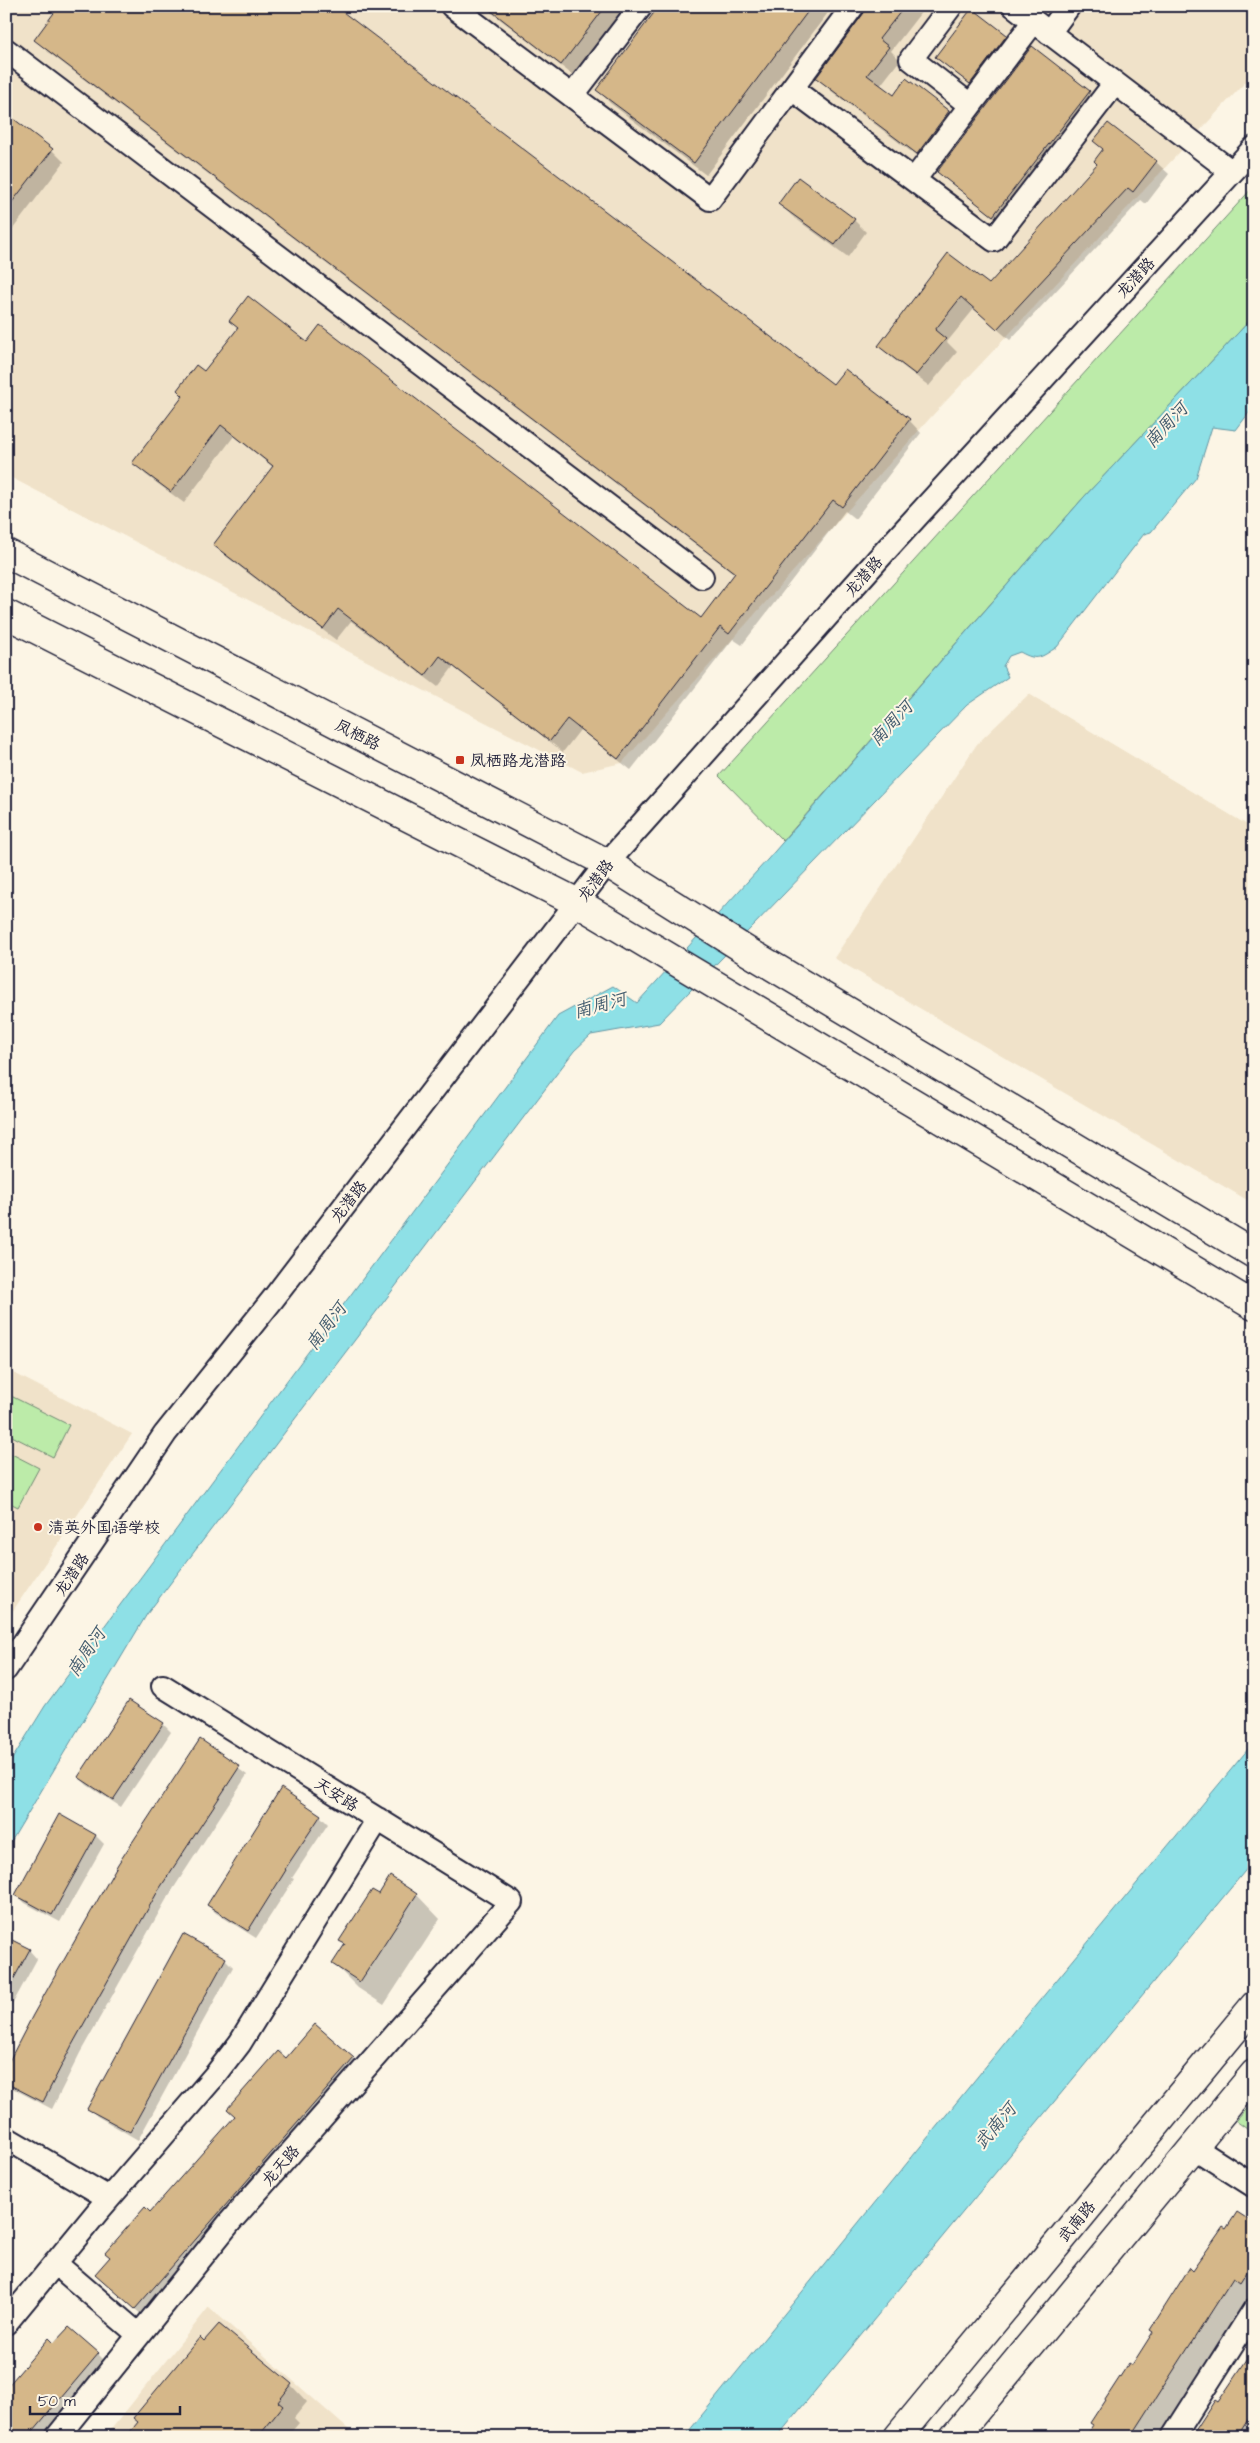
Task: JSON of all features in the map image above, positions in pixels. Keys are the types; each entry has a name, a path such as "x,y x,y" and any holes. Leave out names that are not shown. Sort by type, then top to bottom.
{"main road":[{"name":"凤栖路","path":"6,553 607,863 747,951 1254,1254"},
{"path":"6,614 578,902 1254,1306"},
{"name":"武南路","path":"898,2437 1254,2006"},
{"path":"954,2437 1254,2074"}],"street":[{"path":"452,6 710,199 853,6"},
{"path":"572,96 641,6"},
{"path":"951,6 910,59 970,105"},
{"path":"1014,6 1232,172"},
{"path":"914,180 970,105 1041,27 1069,6"},
{"path":"6,50 702,577"},
{"path":"792,89 994,240 1115,83"},
{"name":"龙潜路","path":"6,1669 165,1434 273,1299 607,863 888,548 1254,148"},
{"name":"天安路","path":"163,1686 511,1902"},
{"path":"6,2323 109,2198 217,2073 240,2042 378,1819"},
{"name":"龙天路","path":"57,2437 230,2222 511,1902"},
{"path":"6,2138 109,2198"},
{"path":"1193,2147 1254,2186"},
{"path":"55,2263 139,2334"},
{"path":"1173,2437 1254,2310"}],"shaded area":[{"path":"6,6 1254,6 1254,73 931,417 622,763 582,772 6,475"},
{"path":"1029,694 1254,829 1254,1204 834,958 977,744"},
{"name":"清英外国语学校","path":"6,1369 132,1434 6,1621"},
{"path":"209,2307 357,2437 105,2437"}],"green space":[{"path":"1254,186 1254,316 1084,497 783,841 719,776"},
{"path":"7,1394 69,1425 53,1457 6,1433"},
{"path":"6,1451 39,1468 18,1507 6,1501"},
{"path":"1254,2101 1254,2134 1236,2121"}],"water":[{"name":"南周河","path":"1254,316 1254,406 1236,430 1212,427 1196,478 1151,532 1144,534 1057,647 1039,657 1031,657 1020,652 1009,656 1003,666 1008,677 967,705 659,1023 591,1035 574,1051 147,1614 6,1850 6,1769 45,1706 558,1016 613,986 637,1003 768,859 1084,497"},
{"name":"武南河","path":"1254,1742 1254,1860 777,2437 684,2437 1026,2017"}],"building":[{"path":"59,6 335,6 833,384 845,369 910,419 842,507 833,500 729,634 720,627 618,759 567,719 550,741 440,656 425,676 338,609 323,629 213,545 273,466 221,425 171,492 132,463 183,396 177,390 196,365 204,371 238,328 229,321 248,296 307,342 320,325 701,618 735,573 34,40"},
{"path":"485,6 606,6 561,65"},
{"path":"659,6 812,6 694,163 596,90"},
{"path":"869,6 905,6 879,39 889,47 867,75 894,95 906,78 949,111 917,154 816,78"},
{"path":"972,8 1007,35 970,84 935,57"},
{"path":"1032,46 1090,91 993,216 937,172"},
{"path":"6,113 53,149 6,210"},
{"path":"1108,123 1157,161 1133,192 1128,188 997,329 961,297 935,330 946,339 916,375 878,346 948,253 989,284 1097,164 1094,161 1103,149 1093,141"},
{"path":"798,177 855,219 835,245 778,204"},
{"path":"129,1700 164,1723 113,1800 78,1777"},
{"path":"200,1739 240,1766 158,1891 72,2045 43,2102 6,2083 6,2067 118,1864"},
{"path":"281,1788 321,1815 285,1869 248,1931 207,1905"},
{"path":"59,1814 96,1835 52,1915 15,1895"},
{"path":"390,1876 417,1894 360,1982 332,1964 345,1944 339,1941 372,1890 379,1894"},
{"path":"183,1934 226,1958 130,2132 87,2109"},
{"path":"6,1937 30,1949 6,1993"},
{"path":"315,2024 354,2058 135,2309 95,2274 110,2257 105,2253 145,2207 150,2212 235,2116 227,2109 278,2051 286,2058"},
{"path":"1237,2212 1254,2223 1254,2261 1240,2283 1233,2278 1131,2437 1085,2437 1093,2425 1090,2423 1129,2363 1132,2365 1153,2332 1150,2330 1190,2267 1193,2270 1223,2227 1226,2229"},
{"path":"219,2324 292,2384 278,2402 283,2406 258,2437 126,2437 138,2422 133,2418 200,2337 204,2341"},
{"path":"69,2327 99,2353 28,2437 6,2437 6,2388 49,2338 54,2343"},
{"path":"1254,2349 1254,2410 1237,2437 1191,2437 1215,2400 1218,2402"}],"place":[{"name":"凤栖路龙潜路","path":"460,760"},
{"name":"清英外国语学校","path":"38,1527"}]}
